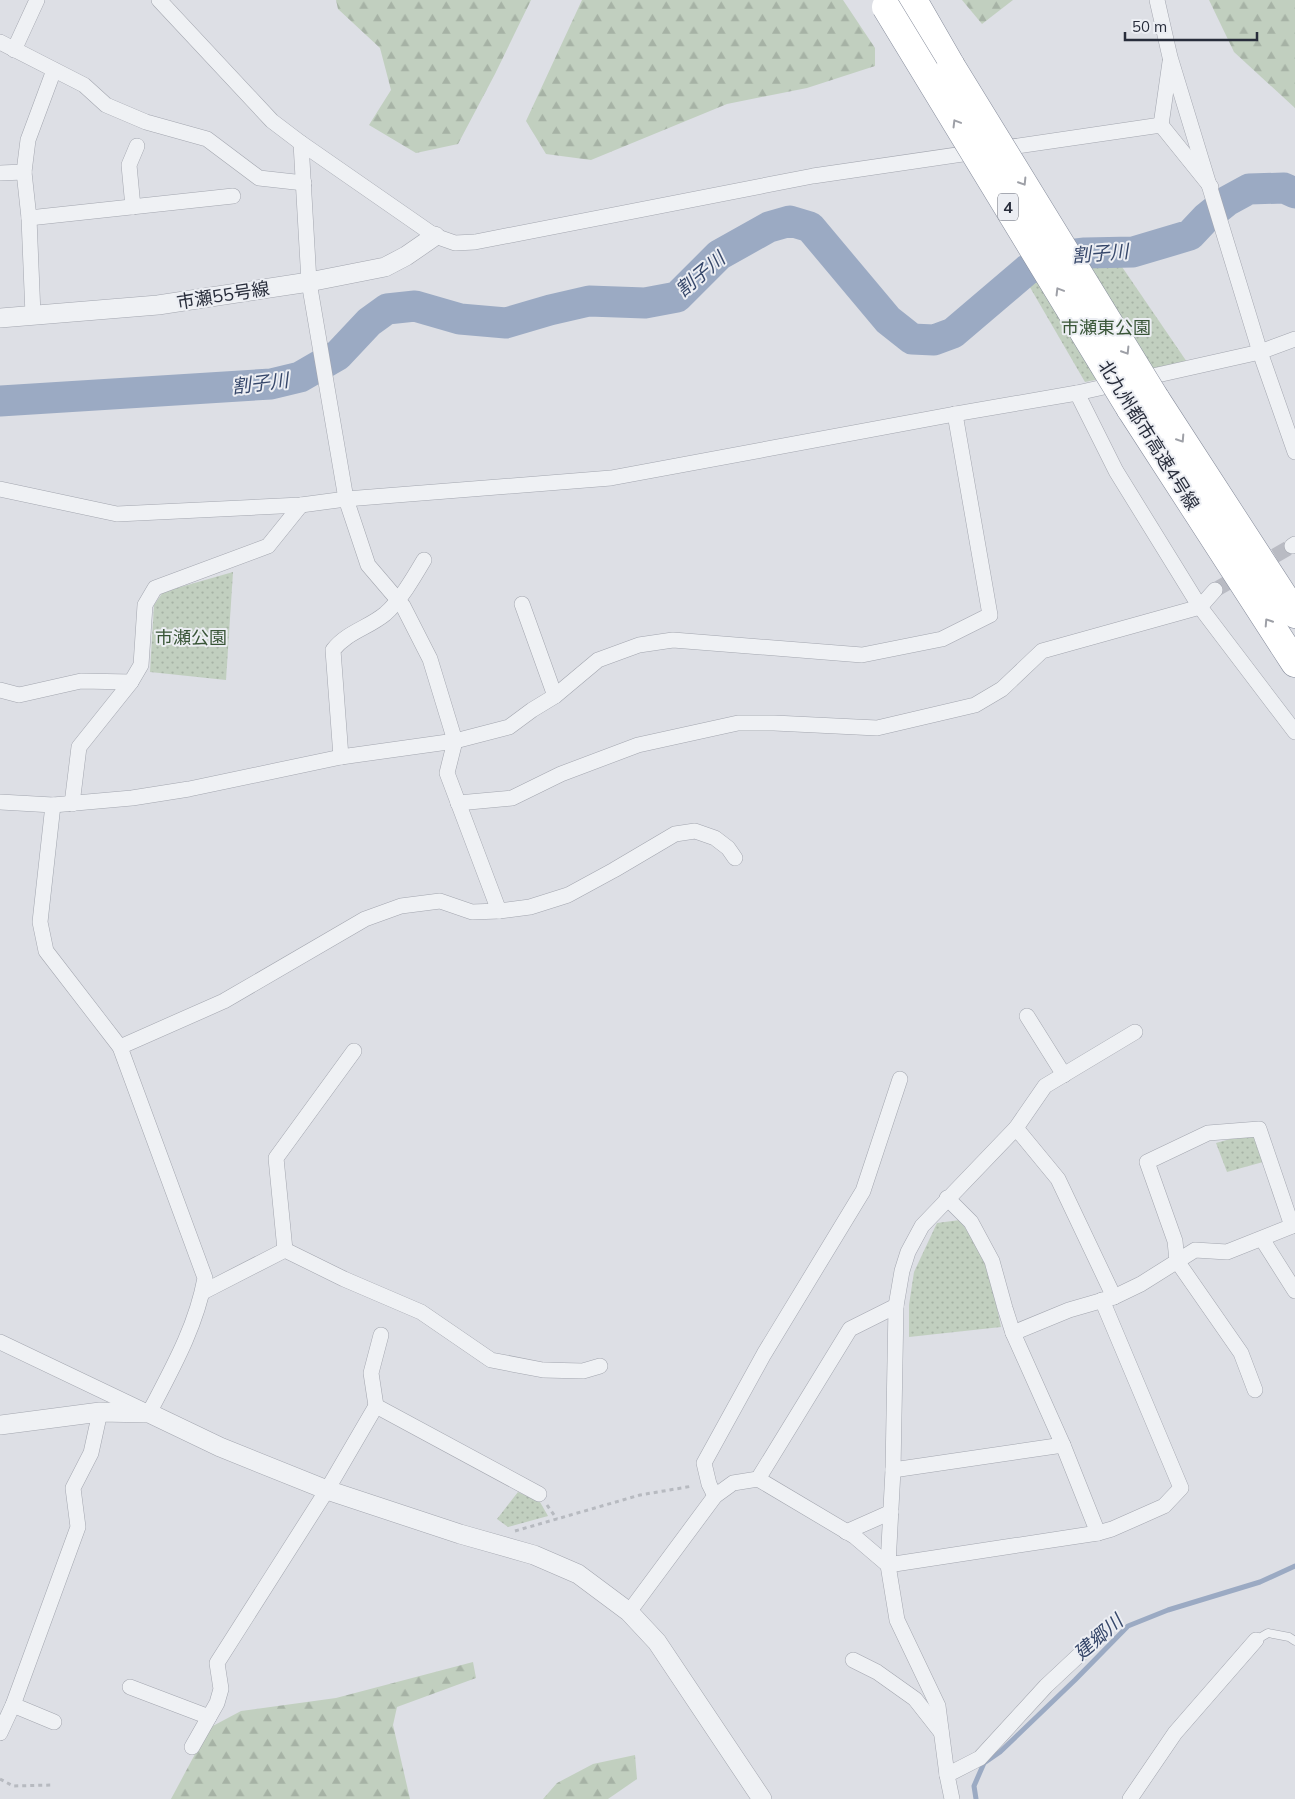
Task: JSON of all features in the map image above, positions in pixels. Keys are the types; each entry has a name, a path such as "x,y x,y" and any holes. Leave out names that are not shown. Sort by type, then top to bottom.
{"highway":[{"name":"北九州都市高速4号線","path":"913,0 1155,398 1295,614"},
{"path":"921,0 952,66"},
{"name":"北九州都市高速4号線","path":"884,3 1130,408 1295,663"}],"street":[{"path":"14,50 37,0"},
{"path":"159,0 272,120 435,236 455,243 475,242 813,176 1161,125"},
{"path":"1157,0 1170,57 1260,352 1295,452"},
{"path":"0,42 2,45 84,85 106,105 146,122 207,138 259,178 304,183"},
{"path":"1170,57 1161,125 1211,188"},
{"path":"33,316 29,218 24,172 28,140 54,70"},
{"path":"302,143 309,282 346,499 368,565 403,606 430,659 455,741 446,773 499,911"},
{"path":"133,207 129,165 136,146"},
{"path":"0,173 24,172"},
{"path":"29,218 233,196"},
{"name":"市瀬55号線","path":"0,318 158,305 309,282 385,267 406,256 435,236"},
{"path":"0,489 116,514 301,504 611,478 1077,393 1260,352 1295,339"},
{"path":"1077,393 1116,471 1200,607 1295,732"},
{"path":"0,802 53,805 132,798 189,789 341,758 455,741 508,727 555,696 598,660 639,645 673,640 862,655 942,639 990,615 955,414"},
{"path":"72,804 78,747 131,682 141,665 145,605 154,588 268,546 301,504"},
{"path":"341,758 333,650 341,640 385,614 409,585 424,560"},
{"path":"458,803 512,798 561,774 638,745 738,723 877,728 975,705 1002,689 1042,651 1200,607 1214,590"},
{"path":"522,604 555,696"},
{"path":"0,690 19,694 81,681 131,682"},
{"path":"53,805 40,922 46,951 120,1047 205,1278 203,1292 184,1346 149,1413"},
{"path":"120,1047 224,1002 365,919 401,906 440,901 472,912 530,907 568,895 674,834 695,831 715,838 728,848 735,858"},
{"path":"1027,1016 1064,1075"},
{"path":"952,1799 938,1706 897,1620 888,1565 893,1470 896,1306 902,1271 908,1252 922,1226 1016,1128 1045,1086 1135,1032"},
{"path":"285,1250 276,1158 354,1050"},
{"path":"712,1490 704,1463 764,1354 862,1191 900,1079"},
{"path":"629,1612 712,1490 733,1483 758,1479 846,1532 888,1565 1098,1533 1112,1529 1164,1506 1181,1488 1108,1299 1058,1179 1016,1128"},
{"path":"1014,1333 1069,1310 1108,1299 1177,1261 1195,1250 1227,1252 1293,1226 1259,1129 1208,1133 1147,1162 1175,1241 1177,1261 1241,1353 1256,1390"},
{"path":"947,1198 971,1222 992,1261 1014,1333 1063,1444 1098,1533"},
{"path":"1262,1239 1295,1291"},
{"path":"203,1292 285,1250"},
{"path":"285,1250 344,1279 421,1312 491,1360 543,1370 583,1371 600,1366"},
{"path":"758,1479 850,1329 896,1306"},
{"path":"192,1747 217,1702 221,1689 217,1663 327,1490 376,1406 371,1373 381,1335"},
{"path":"0,1342 220,1447 327,1490 534,1555 578,1574 629,1612 657,1642 762,1799"},
{"path":"376,1406 539,1494"},
{"path":"0,1425 100,1412 149,1413"},
{"path":"0,1733 13,1705 78,1527 73,1488 91,1453 100,1412"},
{"path":"893,1470 1063,1444"},
{"path":"846,1532 891,1512"},
{"path":"1130,1799 1175,1733 1256,1640"},
{"path":"948,1775 980,1758 1046,1686 1092,1643"},
{"path":"853,1660 877,1672 915,1699 942,1734"},
{"path":"130,1687 209,1717"},
{"path":"13,1705 54,1722"}],"lane":[{"path":"1256,1640 1268,1634 1289,1636 1295,1641"}],"path":[{"path":"484,1540 640,1495 712,1490"},
{"path":"0,1779 13,1786 52,1785"}],"green space":[{"path":"336,0 531,0 458,144 416,153 369,125 391,90 380,48 338,9"},
{"path":"582,0 843,0 875,48 875,66 807,88 727,104 591,160 546,154 526,121"},
{"path":"962,0 1013,0 982,24"},
{"path":"1209,0 1295,0 1295,108 1234,52"},
{"name":"市瀬東公園","path":"1089,259 1118,261 1187,362 1085,382 1024,277 1056,264"},
{"name":"市瀬公園","path":"233,572 226,680 150,672 154,605 163,592"},
{"path":"1248,1134 1258,1140 1263,1162 1227,1172 1216,1143"},
{"path":"960,1220 988,1266 1001,1327 909,1337 909,1305 914,1272 937,1223"},
{"path":"518,1492 540,1502 548,1516 508,1527 497,1519"},
{"path":"473,1662 476,1678 397,1707 393,1725 410,1799 171,1799 209,1728 241,1711 336,1698"},
{"path":"635,1755 637,1779 608,1799 543,1799 557,1783 593,1764"}],"waterway":[{"name":"割子川","path":"0,401 271,384 300,377 338,355 369,322 387,309 415,306 460,319 506,323 589,301 645,303 677,297 719,255 769,227 790,221 810,227 888,320 912,339 934,340 953,333 1027,270 1051,257 1085,253 1133,252 1190,235 1206,218 1227,201 1249,189 1284,188 1295,193"},
{"name":"建郷川","path":"976,1799 974,1786 984,1763 1000,1752 1128,1626 1168,1610 1260,1582 1295,1566"}],"tunnel":[{"path":"1215,590 1292,546"}]}
